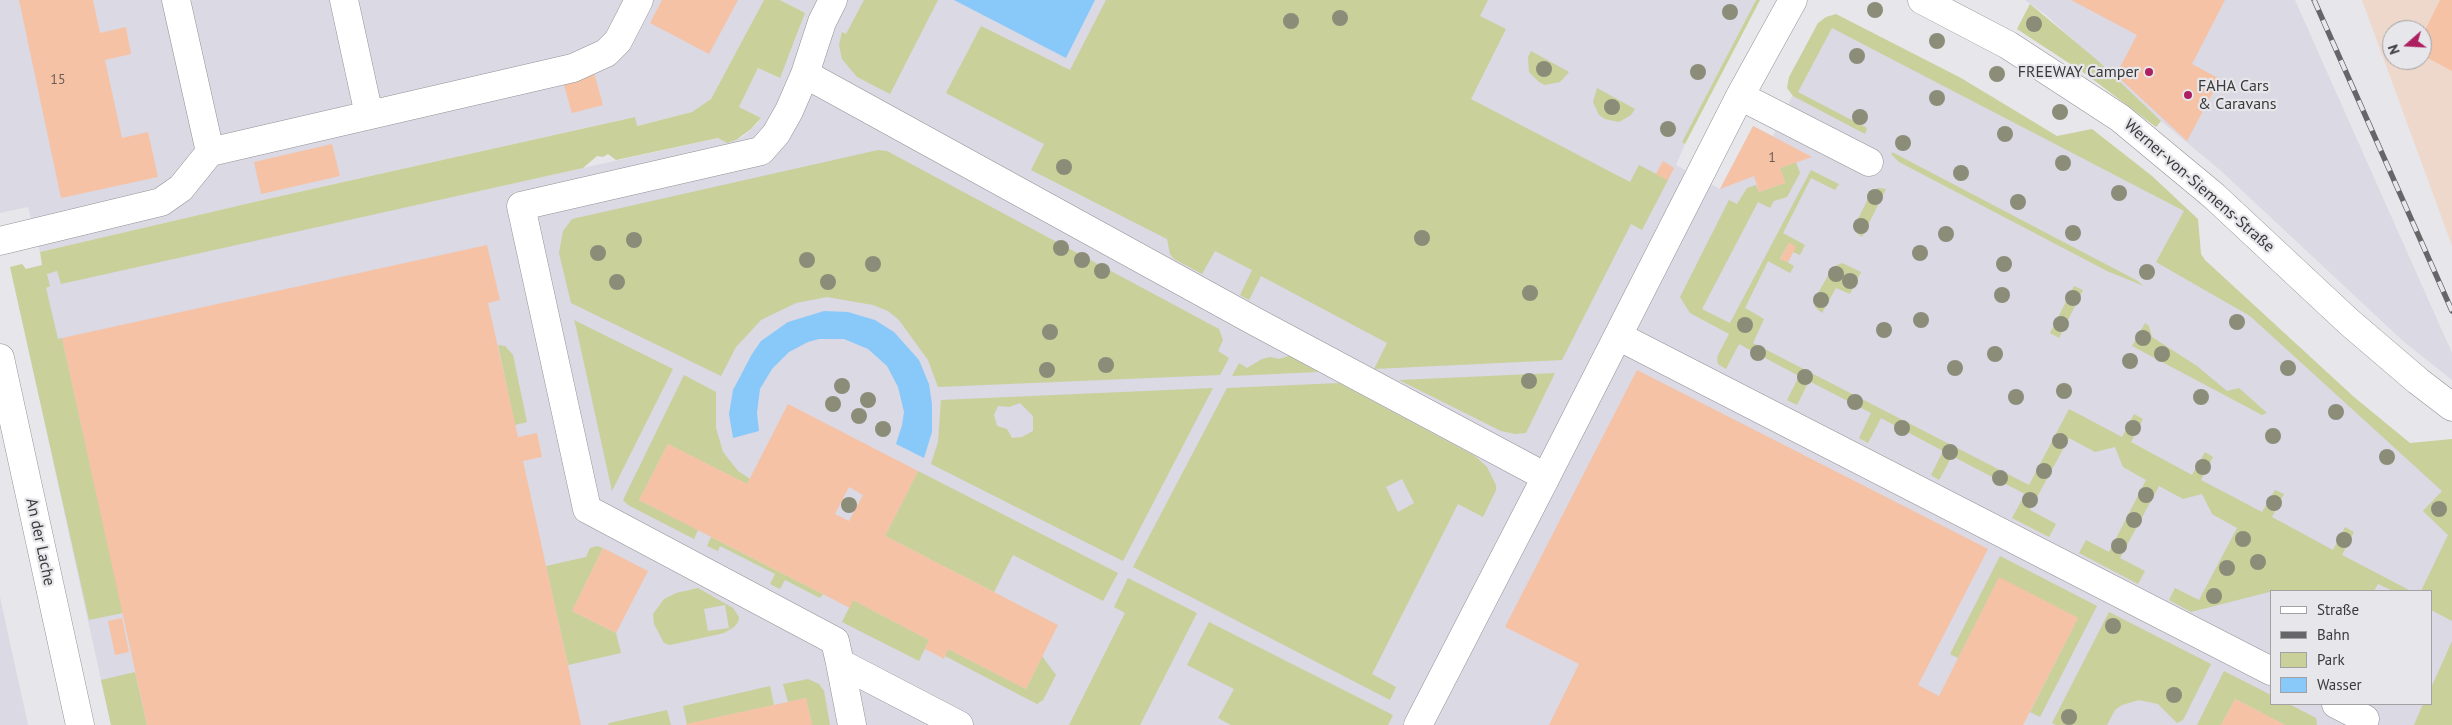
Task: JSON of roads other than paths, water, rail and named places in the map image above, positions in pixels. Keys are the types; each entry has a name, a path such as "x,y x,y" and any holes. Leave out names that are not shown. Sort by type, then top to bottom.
{"street":[{"path":"176,0 210,152"},
{"path":"344,0 370,115"},
{"path":"0,241 161,202 182,188 210,152 555,73 592,61 606,53 618,41 639,0"},
{"path":"833,0 822,22 805,74 776,134 761,151 521,206 587,509 834,641 852,725"},
{"path":"1418,725 1740,96 1793,0"},
{"name":"Werner-von-Siemens-Straße","path":"1922,0 2008,45 2120,118 2214,196 2356,328 2418,381 2452,407"},
{"path":"805,74 1256,322 1546,477"},
{"path":"1740,96 1868,162"},
{"path":"1618,336 2270,670"},
{"name":"An der Lache","path":"0,358 80,725"},
{"path":"840,663 959,725"},
{"path":"2338,705 2365,719"}],"water":[{"path":"954,0 1095,0 1066,58"},
{"path":"824,311 848,312 875,320 894,332 919,360 929,384 932,404 932,432 924,458 896,444 904,412 898,387 887,366 868,349 844,339 819,339 808,342 789,352 772,369 760,389 757,413 759,431 733,438 729,414 733,390 761,341 788,322"}],"railway":[{"path":"2314,0 2452,311"}],"place":[{"name":"FREEWAY Camper","path":"2149,72"},
{"name":"FAHA Cars & Caravans","path":"2188,95"}]}
